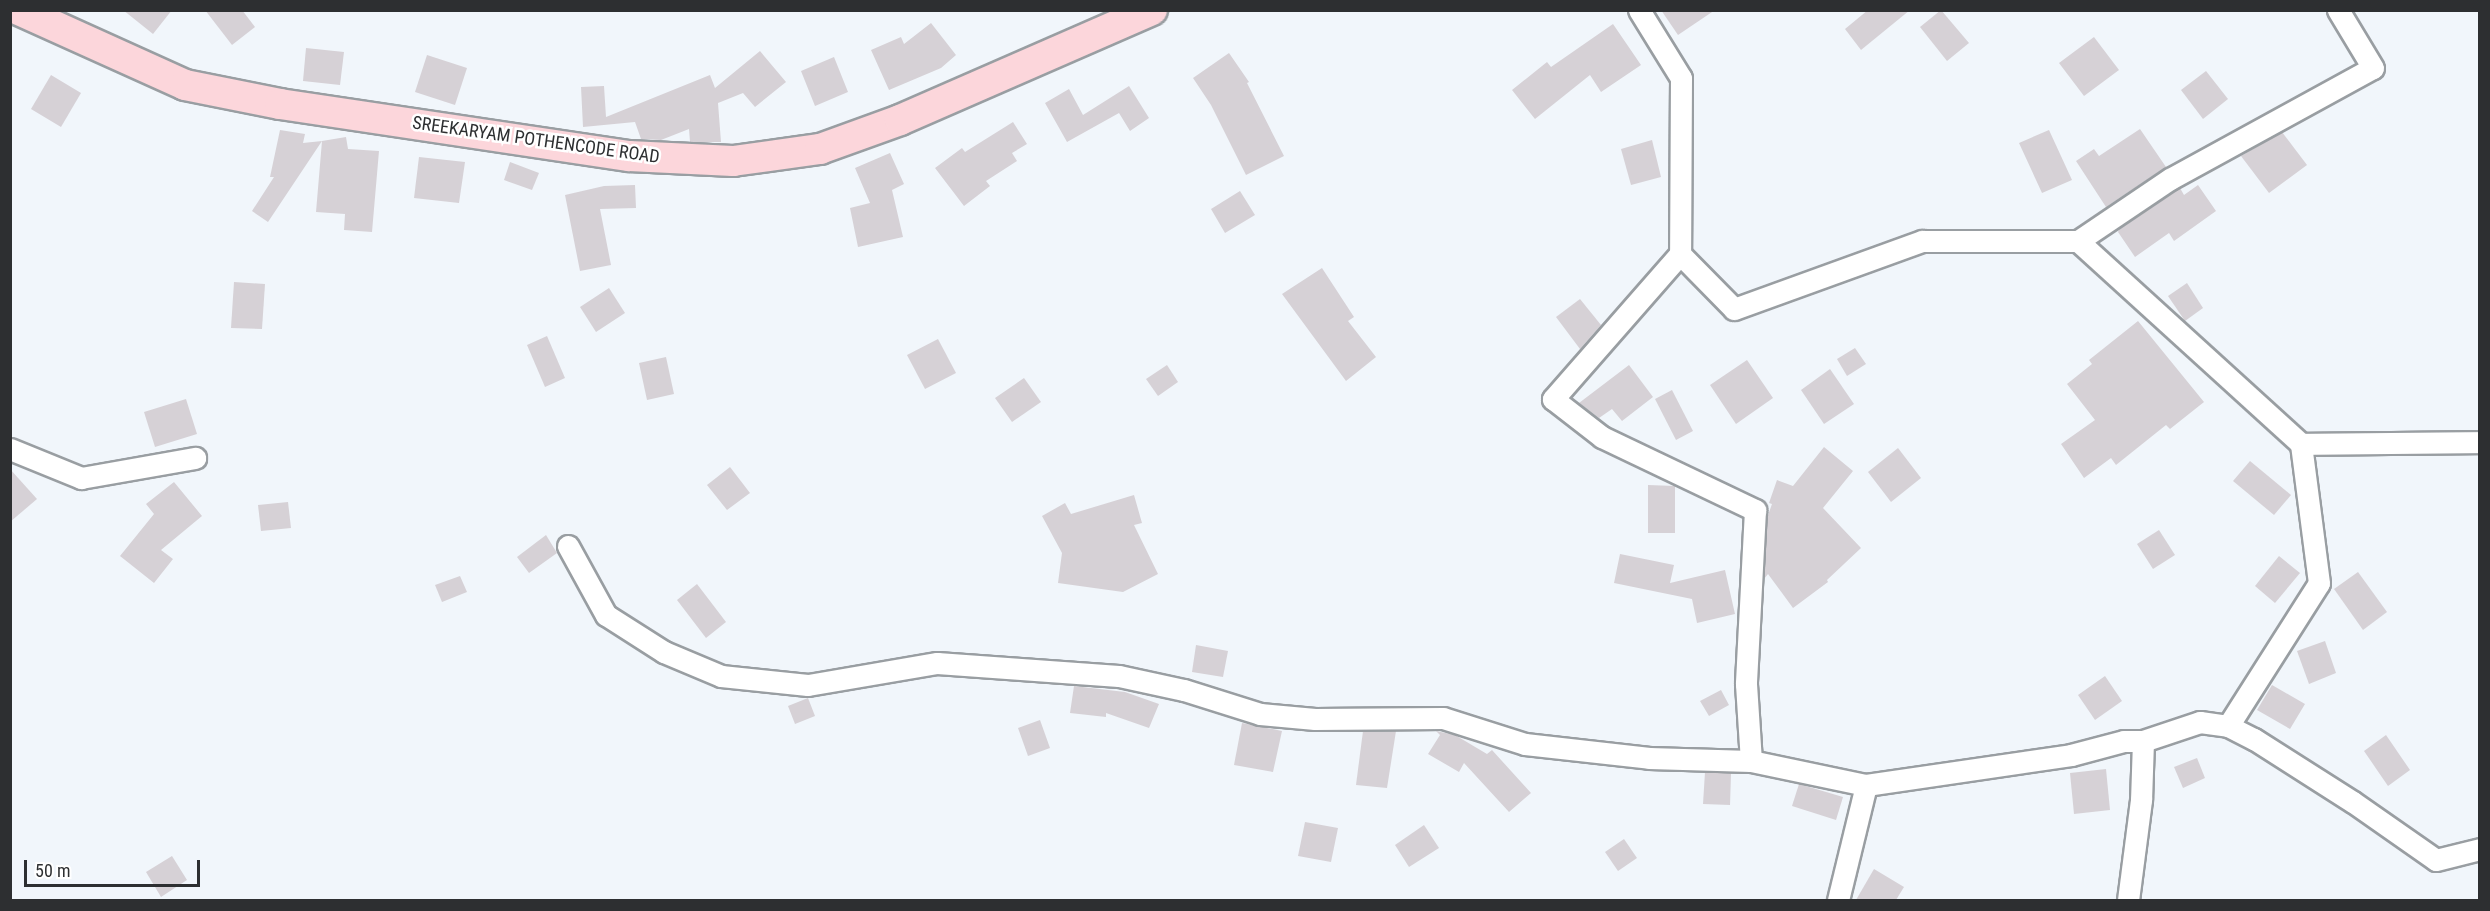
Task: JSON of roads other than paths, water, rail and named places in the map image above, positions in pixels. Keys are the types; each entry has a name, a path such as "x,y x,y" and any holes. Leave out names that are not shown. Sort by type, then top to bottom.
{"main road":[{"name":"SREEKARYAM POTHENCODE ROAD","path":"19,10 185,85 280,104 628,156 733,162 820,149 900,120 1152,10"}],"street":[{"path":"1640,10 1682,78 1680,254 1553,399 1602,438 1755,510 1746,684 1751,761"},
{"path":"1680,254 1734,309 1922,241 2079,241 2170,179 2373,68 2338,10"},
{"path":"2079,241 2301,444 2319,583 2228,726"},
{"path":"2301,444 2480,442"},
{"path":"10,450 81,478 195,458"},
{"path":"568,546 606,615 664,652 721,676 808,685 937,663 1012,666 1119,676 1184,690 1260,714 1315,719 1443,718 1525,744 1649,758 1751,761 1866,785 2071,755 2124,741 2143,741 2200,722 2228,726 2254,739 2343,795 2436,860 2480,849"},
{"path":"2128,900 2141,800 2143,741"},
{"path":"1838,900 1866,785"}]}
